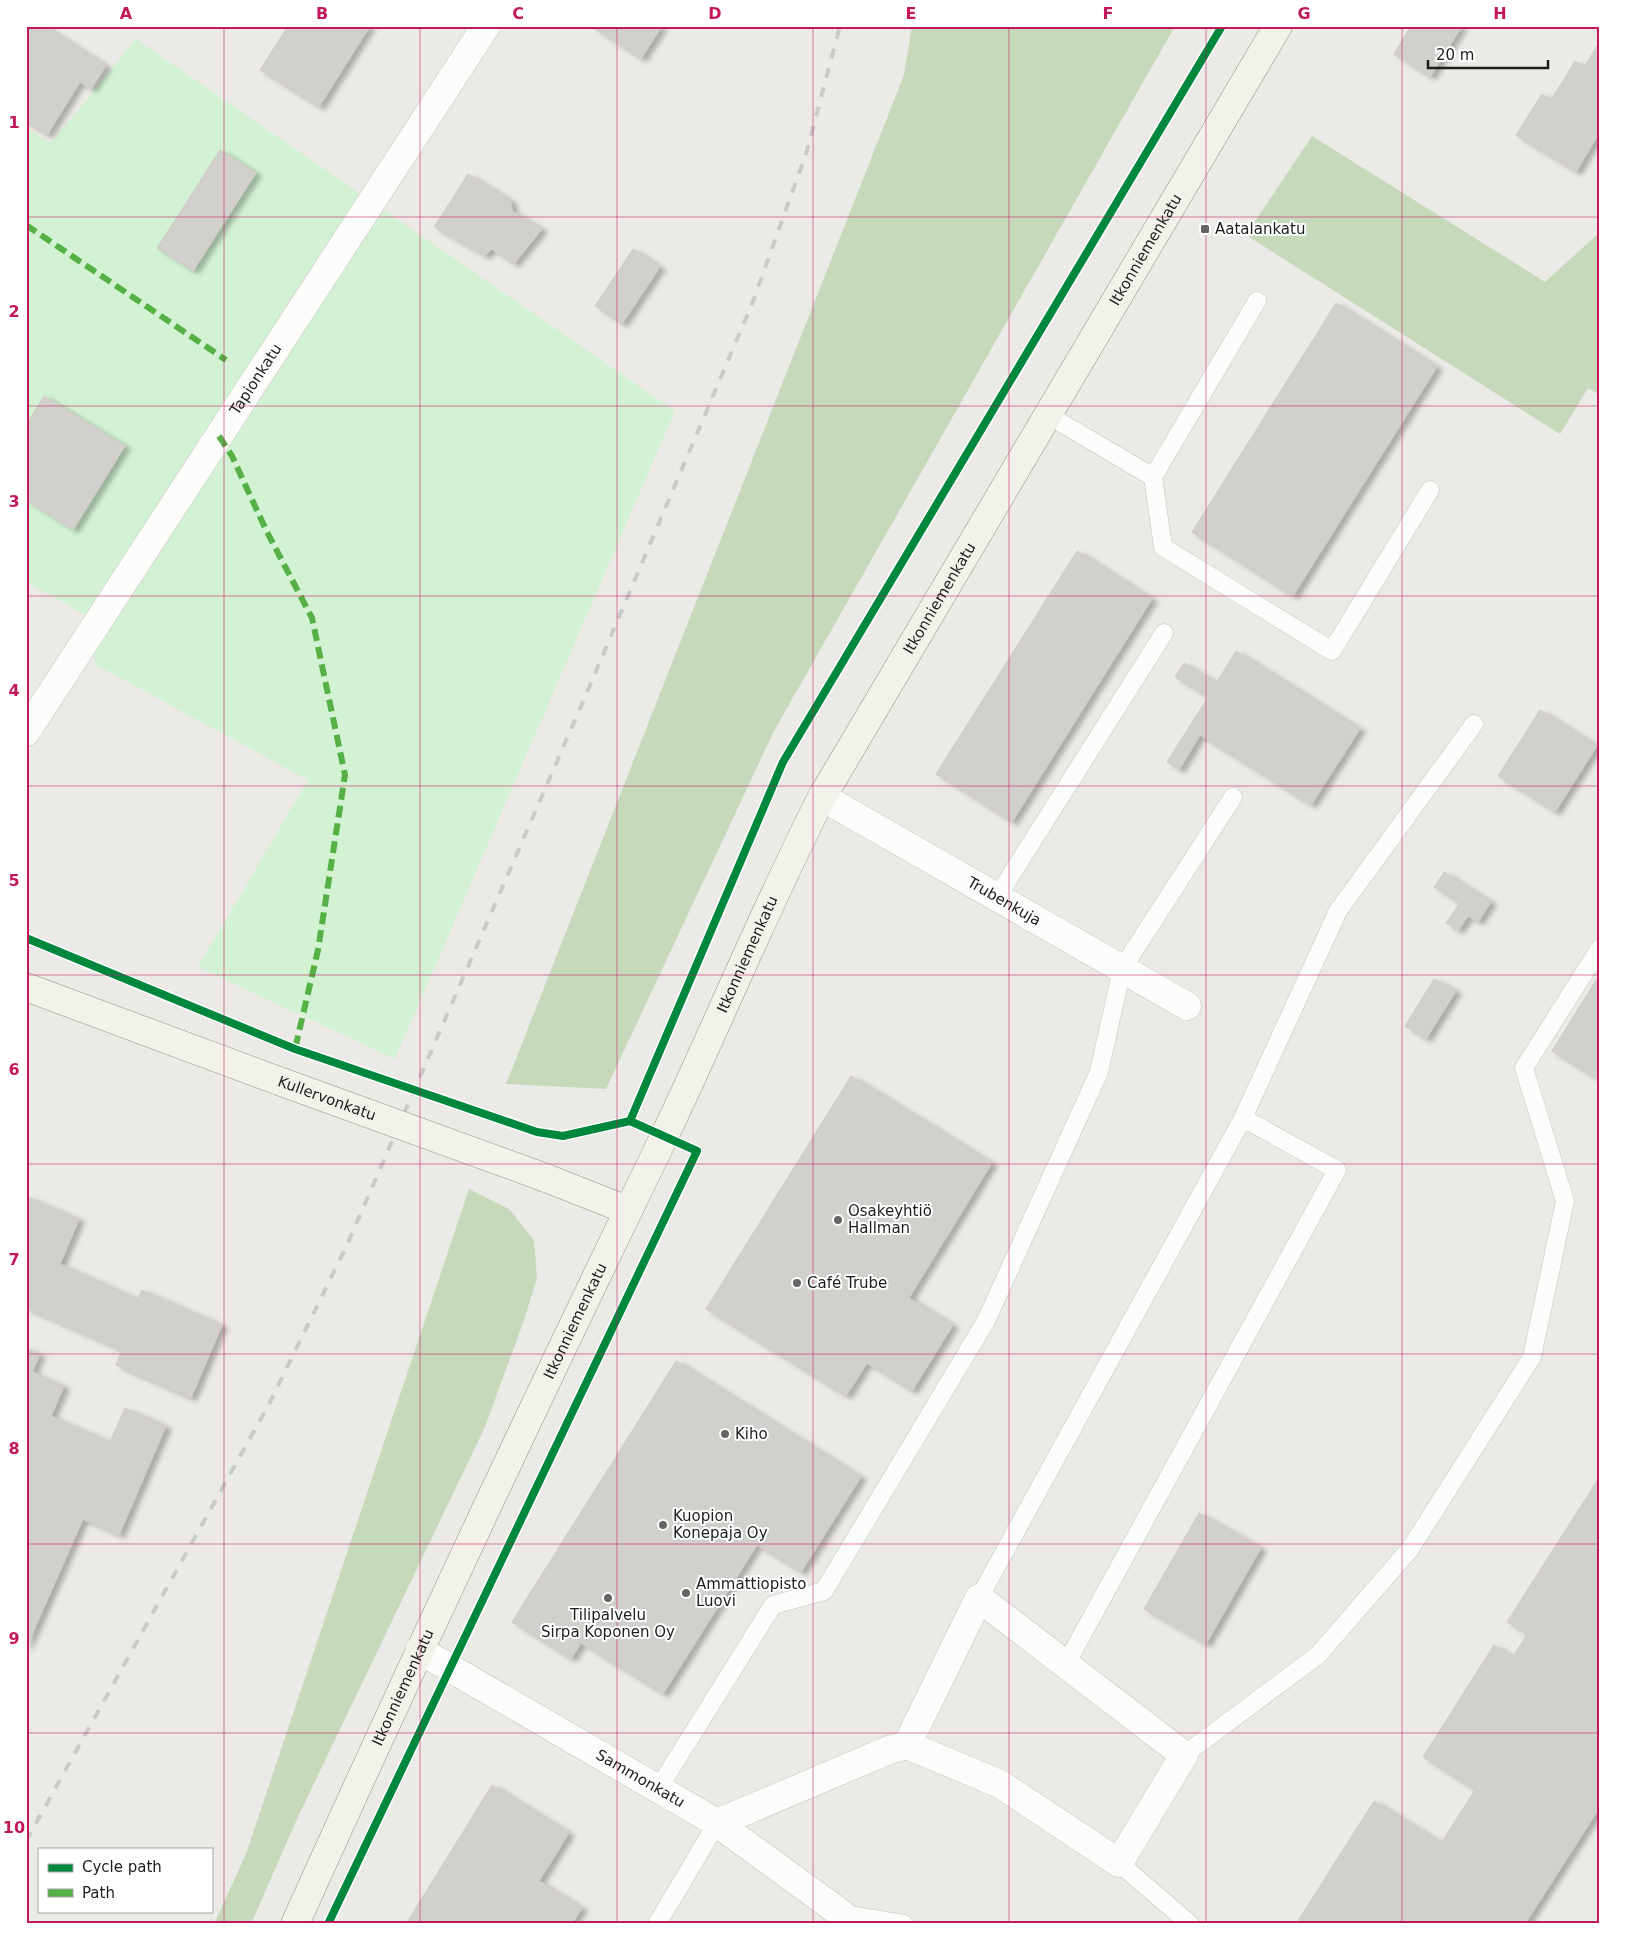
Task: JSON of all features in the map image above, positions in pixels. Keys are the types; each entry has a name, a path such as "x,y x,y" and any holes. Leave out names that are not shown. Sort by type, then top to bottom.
{"main road":[{"name":"Itkonniemenkatu","path":"295,1924 419,1650 627,1210 664,1136 794,852 822,797 1278,26"},
{"name":"Kullervonkatu","path":"26,987 546,1178 627,1210"}],"street":[{"name":"Tapionkatu","path":"26,732 486,26"},
{"name":"Trubenkuja","path":"822,797 1187,1006"},
{"path":"717,1823 889,1750 907,1745 1000,1784 1119,1863 1184,1755 979,1598 907,1745"},
{"name":"Sammonkatu","path":"419,1650 717,1823 846,1919"}],"lane":[{"path":"1256,301 1153,477 1164,547 1332,650 1430,490"},
{"path":"1048,414 1153,477"},
{"path":"997,897 1164,633"},
{"path":"979,1598 1243,1118 1338,911 1474,724"},
{"path":"658,1789 772,1605 824,1590 986,1321 1099,1072 1122,969 1233,796"},
{"path":"1184,1755 1318,1655 1410,1549 1532,1357 1565,1201 1524,1068 1600,948"},
{"path":"1066,1664 1337,1170 1243,1118"},
{"path":"657,1924 717,1823"},
{"path":"1119,1863 1190,1924"},
{"path":"846,1919 904,1924"}],"green space":[{"path":"912,26 1175,26 774,731 606,1089 506,1084 904,75"},
{"path":"136,39 675,411 395,1059 198,967 308,780 95,664 90,618 26,581 26,128 51,143"},
{"path":"1312,136 1545,282 1600,232 1600,395 1588,388 1560,434 1246,235"},
{"path":"469,1189 509,1209 534,1240 537,1278 524,1320 485,1427 297,1819 251,1924 214,1924 246,1854"}],"building":[{"path":"45,26 106,66 91,89 80,82 47,135 26,122 26,27"},
{"path":"288,26 370,26 319,107 260,70"},
{"path":"591,26 662,26 641,59"},
{"path":"1411,26 1462,26 1430,77 1394,54"},
{"path":"1600,41 1600,136 1598,135 1576,172 1516,135 1542,94 1551,100 1575,61 1584,67"},
{"path":"220,150 256,173 193,271 157,248"},
{"path":"468,174 511,201 512,211 542,229 514,264 492,249 485,256 434,227"},
{"path":"633,249 660,267 622,324 595,306"},
{"path":"1336,303 1437,367 1293,596 1192,532"},
{"path":"44,396 125,446 73,530 26,500 26,425"},
{"path":"1077,551 1152,599 1012,822 936,774"},
{"path":"1236,651 1360,729 1311,805 1200,735 1179,770 1167,762 1208,697 1175,677 1184,663 1216,683"},
{"path":"1540,710 1597,746 1555,812 1498,776"},
{"path":"1444,872 1491,902 1478,922 1468,916 1458,931 1446,923 1460,903 1434,887"},
{"path":"1600,974 1600,1081 1552,1051"},
{"path":"1434,979 1456,991 1426,1039 1405,1026"},
{"path":"851,1076 992,1163 909,1298 953,1325 912,1391 867,1363 846,1396 706,1309"},
{"path":"28,1197 79,1219 60,1264 138,1299 142,1290 222,1325 191,1398 116,1365 122,1350 26,1308 26,1202"},
{"path":"26,1348 40,1354 32,1372 64,1386 51,1416 110,1442 125,1408 166,1426 119,1535 83,1519 26,1648"},
{"path":"676,1361 861,1477 801,1572 757,1545 663,1694 581,1643 571,1659 512,1622"},
{"path":"1600,1476 1600,1807 1525,1924 1296,1924 1374,1801 1441,1843 1475,1790 1423,1757 1494,1645 1513,1657 1527,1634 1507,1622"},
{"path":"1199,1513 1261,1548 1206,1644 1144,1609"},
{"path":"492,1785 569,1833 539,1881 582,1908 572,1924 406,1924"}],"railway":[{"path":"26,1841 268,1406 347,1245 585,697 752,304 806,154 840,26"}],"marked path":[{"path":"26,225 226,360"},
{"path":"219,436 232,456 266,530 312,618 345,775 318,950 295,1049"}],"cycle path":[{"path":"630,1121 783,762 1222,26"},
{"path":"26,938 295,1049 537,1132 563,1136 630,1121 697,1151 328,1924"}],"place":[{"name":"Aatalankatu","path":"1205,229"},
{"name":"Osakeyhtiö Hallman","path":"838,1220"},
{"name":"Café Trube","path":"797,1283"},
{"name":"Kiho","path":"725,1434"},
{"name":"Kuopion Konepaja Oy","path":"663,1525"},
{"name":"Ammattiopisto Luovi","path":"686,1593"},
{"name":"Tilipalvelu Sirpa Koponen Oy","path":"608,1598"}]}
